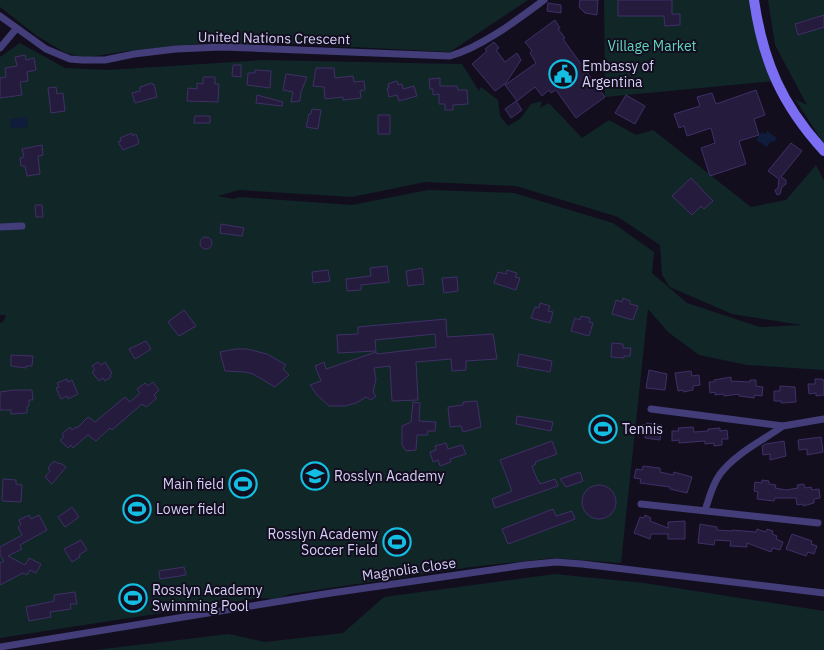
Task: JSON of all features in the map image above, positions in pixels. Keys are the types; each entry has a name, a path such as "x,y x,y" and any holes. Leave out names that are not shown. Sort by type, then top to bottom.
{"main road":[{"path":"754,0 766,57 776,81 798,120 824,152"}],"street":[{"name":"United Nations Crescent","path":"0,16 16,29 46,48 70,59 105,60 159,51 222,46 450,56 462,53 510,25 544,0"},
{"path":"0,48 16,29"},
{"path":"0,226 22,226"},
{"path":"651,409 784,426 824,419"},
{"path":"705,511 712,488 719,475 731,462 784,426"},
{"path":"641,504 818,523"},
{"name":"Magnolia Close","path":"0,647 340,592 556,562 824,593"}],"green space":[{"path":"0,0 528,0 450,52 254,42 252,45 210,45 206,43 127,51 83,58 64,52 37,36 0,7"},
{"name":"Village Market","path":"604,0 759,0 759,31 776,81 605,97"},
{"path":"768,0 824,0 824,144 795,99 807,105 775,45"},
{"name":"Rosslyn Academy","path":"20,43 65,68 109,70 262,60 462,64 479,91 481,87 498,100 500,116 508,126 520,119 531,104 542,101 540,108 549,103 582,138 609,120 636,135 653,130 751,207 786,200 816,165 824,181 824,370 747,365 699,355 668,332 648,309 621,563 554,558 471,567 290,594 276,599 259,598 0,638 0,323 3,322 6,315 0,315 0,57","holes":["425,182 516,186 618,217 660,245 662,275 670,287 732,314 802,325 760,327 687,303 652,273 654,252 613,223 514,193 428,190 352,205 240,197 233,199 218,196 239,190 352,197"]},
{"path":"555,574 644,583 824,611 824,650 95,650 229,634 265,642 343,633 384,597"}],"water":[{"path":"27,117 28,127 11,128 10,119"},
{"path":"767,131 777,138 774,142 771,141 767,147 756,140 762,132 765,134"},
{"name":"Rosslyn Academy Swimming Pool","path":"147,587 149,605 120,608 118,591"}],"building":[{"path":"580,0 598,0 597,15 585,13 579,7"},
{"name":"Village Market","path":"618,0 672,0 672,14 680,14 680,25 665,26 664,16 618,16"},
{"path":"548,3 561,5 561,13 547,11"},
{"path":"824,15 824,27 798,35 795,24"},
{"path":"555,20 560,28 558,29 565,38 563,39 605,97 576,118 556,90 551,93 549,90 542,96 535,87 517,101 505,85 536,63 530,53 532,51 525,42"},
{"path":"494,42 499,48 496,50 505,62 517,53 521,60 506,83 495,91 472,64"},
{"path":"25,55 26,60 34,58 36,70 27,72 28,81 20,82 22,95 0,98 0,78 6,77 5,68 17,66 15,57"},
{"path":"233,65 241,65 241,77 232,76"},
{"path":"316,68 334,68 335,78 353,76 354,82 364,81 365,90 360,91 361,98 325,99 324,87 313,86"},
{"path":"255,70 271,71 270,88 247,85 248,73 255,73"},
{"path":"286,74 307,77 301,92 300,101 291,102 293,92 283,90"},
{"path":"203,77 215,77 215,84 219,84 218,102 187,101 188,88 197,89 197,83 203,84"},
{"path":"440,78 440,86 457,86 458,90 467,90 468,104 453,105 453,110 445,110 445,104 439,104 439,94 433,95 433,89 430,89 429,79"},
{"path":"397,81 398,85 402,84 403,89 414,86 417,96 399,101 397,95 389,97 388,84"},
{"path":"154,84 157,97 135,103 132,93 140,91 140,87"},
{"path":"56,87 57,94 63,93 65,111 51,113 48,88"},
{"path":"756,90 765,115 754,119 759,135 739,141 746,164 710,176 701,148 715,143 711,128 687,136 684,126 679,128 674,114 700,106 697,97 712,93 716,104"},
{"path":"257,95 283,102 282,106 256,103"},
{"path":"626,95 645,106 635,124 615,113"},
{"path":"516,101 522,110 511,118 505,109"},
{"path":"312,109 321,110 318,129 306,127"},
{"path":"378,115 390,115 390,134 378,134"},
{"path":"195,116 210,116 210,123 194,123"},
{"path":"132,133 133,136 136,134 138,144 123,150 118,142 121,141 120,138"},
{"path":"791,143 802,151 781,177 786,180 786,184 782,187 780,194 777,195 775,190 778,188 779,179 768,171"},
{"path":"42,145 43,155 38,156 40,174 27,176 25,166 21,166 20,158 24,157 22,149"},
{"path":"691,178 713,201 704,209 701,206 692,215 672,196"},
{"path":"35,205 42,205 43,217 36,217"},
{"path":"221,224 244,228 242,236 220,233"},
{"path":"208,237 211,238 211,248 204,249 201,248 200,241 201,238"},
{"path":"387,266 389,282 361,285 361,290 347,291 346,279 371,276 370,268"},
{"path":"422,268 424,284 408,286 406,271"},
{"path":"328,270 330,281 313,283 312,272"},
{"path":"507,270 517,273 515,277 520,278 516,290 494,283 498,272 506,274"},
{"path":"457,277 458,291 444,293 442,278"},
{"path":"623,298 630,301 630,304 638,306 633,320 612,314 616,300 622,302"},
{"path":"540,303 550,306 548,311 553,312 550,323 531,318 535,307 539,308"},
{"path":"184,310 196,326 179,336 168,322"},
{"path":"581,316 590,318 589,322 593,323 589,336 571,331 575,318 580,320"},
{"path":"446,319 447,337 493,334 497,359 466,361 466,370 452,371 451,359 416,362 418,400 392,401 390,366 374,368 376,379 373,392 376,396 371,400 366,397 356,403 345,406 329,406 317,395 310,385 321,381 315,366 324,362 326,369 376,352 377,354 436,347 435,334 375,340 376,351 338,353 337,335 358,334 358,327"},
{"path":"146,341 151,349 135,359 129,349"},
{"path":"612,343 623,344 623,348 631,348 630,356 624,356 624,358 611,357"},
{"path":"247,349 267,354 286,365 283,369 289,375 275,387 253,374 225,371 220,352"},
{"path":"519,354 552,361 550,372 517,366"},
{"path":"11,355 33,356 32,366 26,366 26,368 11,366"},
{"path":"98,362 101,365 105,362 112,373 111,377 105,381 103,378 99,381 92,372 95,370 92,366"},
{"path":"649,370 667,374 665,390 646,388"},
{"path":"691,371 692,376 699,375 700,385 693,386 693,390 678,391 675,373"},
{"path":"731,377 731,381 750,382 750,380 756,380 756,386 763,387 762,396 755,395 754,398 739,396 739,394 724,396 723,394 715,395 715,392 710,393 709,382"},
{"path":"67,379 68,382 72,380 78,394 68,399 67,396 61,399 56,388 59,387 57,383"},
{"path":"815,379 824,380 824,395 816,396 816,393 809,394 808,384 815,384"},
{"path":"153,382 159,390 154,395 157,398 146,407 142,404 96,441 88,435 73,448 71,445 68,448 60,440 64,437 62,434 70,427 72,430 77,428 88,417 95,422 125,397 130,402 140,393 137,389 145,383 148,386"},
{"path":"780,386 795,387 796,402 781,403 781,401 774,401 774,391 780,391"},
{"path":"32,390 33,400 29,400 27,413 11,414 11,410 0,410 0,392"},
{"path":"477,401 481,427 463,432 461,426 450,427 448,407 463,405 463,402"},
{"path":"413,402 420,403 419,421 436,422 435,431 428,431 427,435 417,435 416,450 406,451 402,445 402,426 411,422"},
{"path":"517,416 553,422 551,431 516,424"},
{"path":"647,423 662,425 660,440 645,438 645,435 641,434 642,425"},
{"path":"693,427 694,432 720,428 720,431 727,430 728,439 722,439 722,445 714,446 714,443 705,444 705,441 679,443 679,440 672,441 672,431 679,431 678,428"},
{"path":"821,437 823,452 807,455 807,449 799,450 798,440"},
{"path":"552,441 557,454 535,462 536,464 532,466 540,484 555,479 558,486 495,508 492,499 512,491 500,460"},
{"path":"784,441 786,456 770,460 770,454 763,455 762,446"},
{"path":"446,443 448,449 462,445 466,454 450,459 451,462 440,466 438,460 433,462 430,452 436,450 435,446"},
{"path":"54,461 66,467 52,484 45,477 50,471 48,468"},
{"path":"643,466 660,468 660,472 673,475 674,472 692,477 687,493 670,489 670,487 640,483 641,479 634,478 636,469 642,470"},
{"path":"580,472 583,481 566,487 560,479"},
{"path":"3,479 16,480 16,484 22,485 21,502 2,501"},
{"path":"762,480 776,485 775,488 786,490 798,488 797,485 804,484 805,488 819,489 820,498 814,499 814,503 803,506 803,504 797,505 796,498 775,498 774,501 757,499 758,492 754,491 755,482 762,483"},
{"path":"599,485 611,490 616,502 611,514 599,519 587,514 582,502 587,490"},
{"path":"72,507 79,517 65,527 58,517"},
{"path":"553,509 556,516 572,511 575,519 508,544 502,529"},
{"path":"29,515 31,519 39,515 47,530 20,545 22,549 8,556 25,565 29,558 41,564 36,573 30,570 27,575 23,573 0,585 0,563 4,561 0,555 0,547 22,535 18,527 21,525 19,520"},
{"path":"645,515 651,518 650,521 668,528 668,522 685,521 685,539 668,539 668,534 651,534 650,539 634,533 640,517 644,518"},
{"path":"700,524 717,527 717,530 756,532 757,529 766,532 767,529 773,531 772,534 777,536 776,539 783,542 780,550 773,548 771,552 747,543 747,547 730,546 731,541 715,540 714,545 698,543"},
{"path":"792,534 812,541 811,544 817,546 814,554 808,552 806,556 786,549"},
{"path":"81,540 87,550 72,562 64,549"},
{"path":"184,567 186,575 160,579 159,571"},
{"path":"75,592 77,604 70,604 71,609 50,612 51,617 29,621 26,607 54,601 54,595"}],"place":[{"name":"Embassy of Argentina","path":"563,74"},
{"name":"Tennis","path":"603,429"},
{"name":"Rosslyn Academy","path":"315,476"},
{"name":"Main field","path":"243,484"},
{"name":"Lower field","path":"137,509"},
{"name":"Rosslyn Academy Soccer Field","path":"397,542"},
{"name":"Rosslyn Academy Swimming Pool","path":"133,598"}]}
